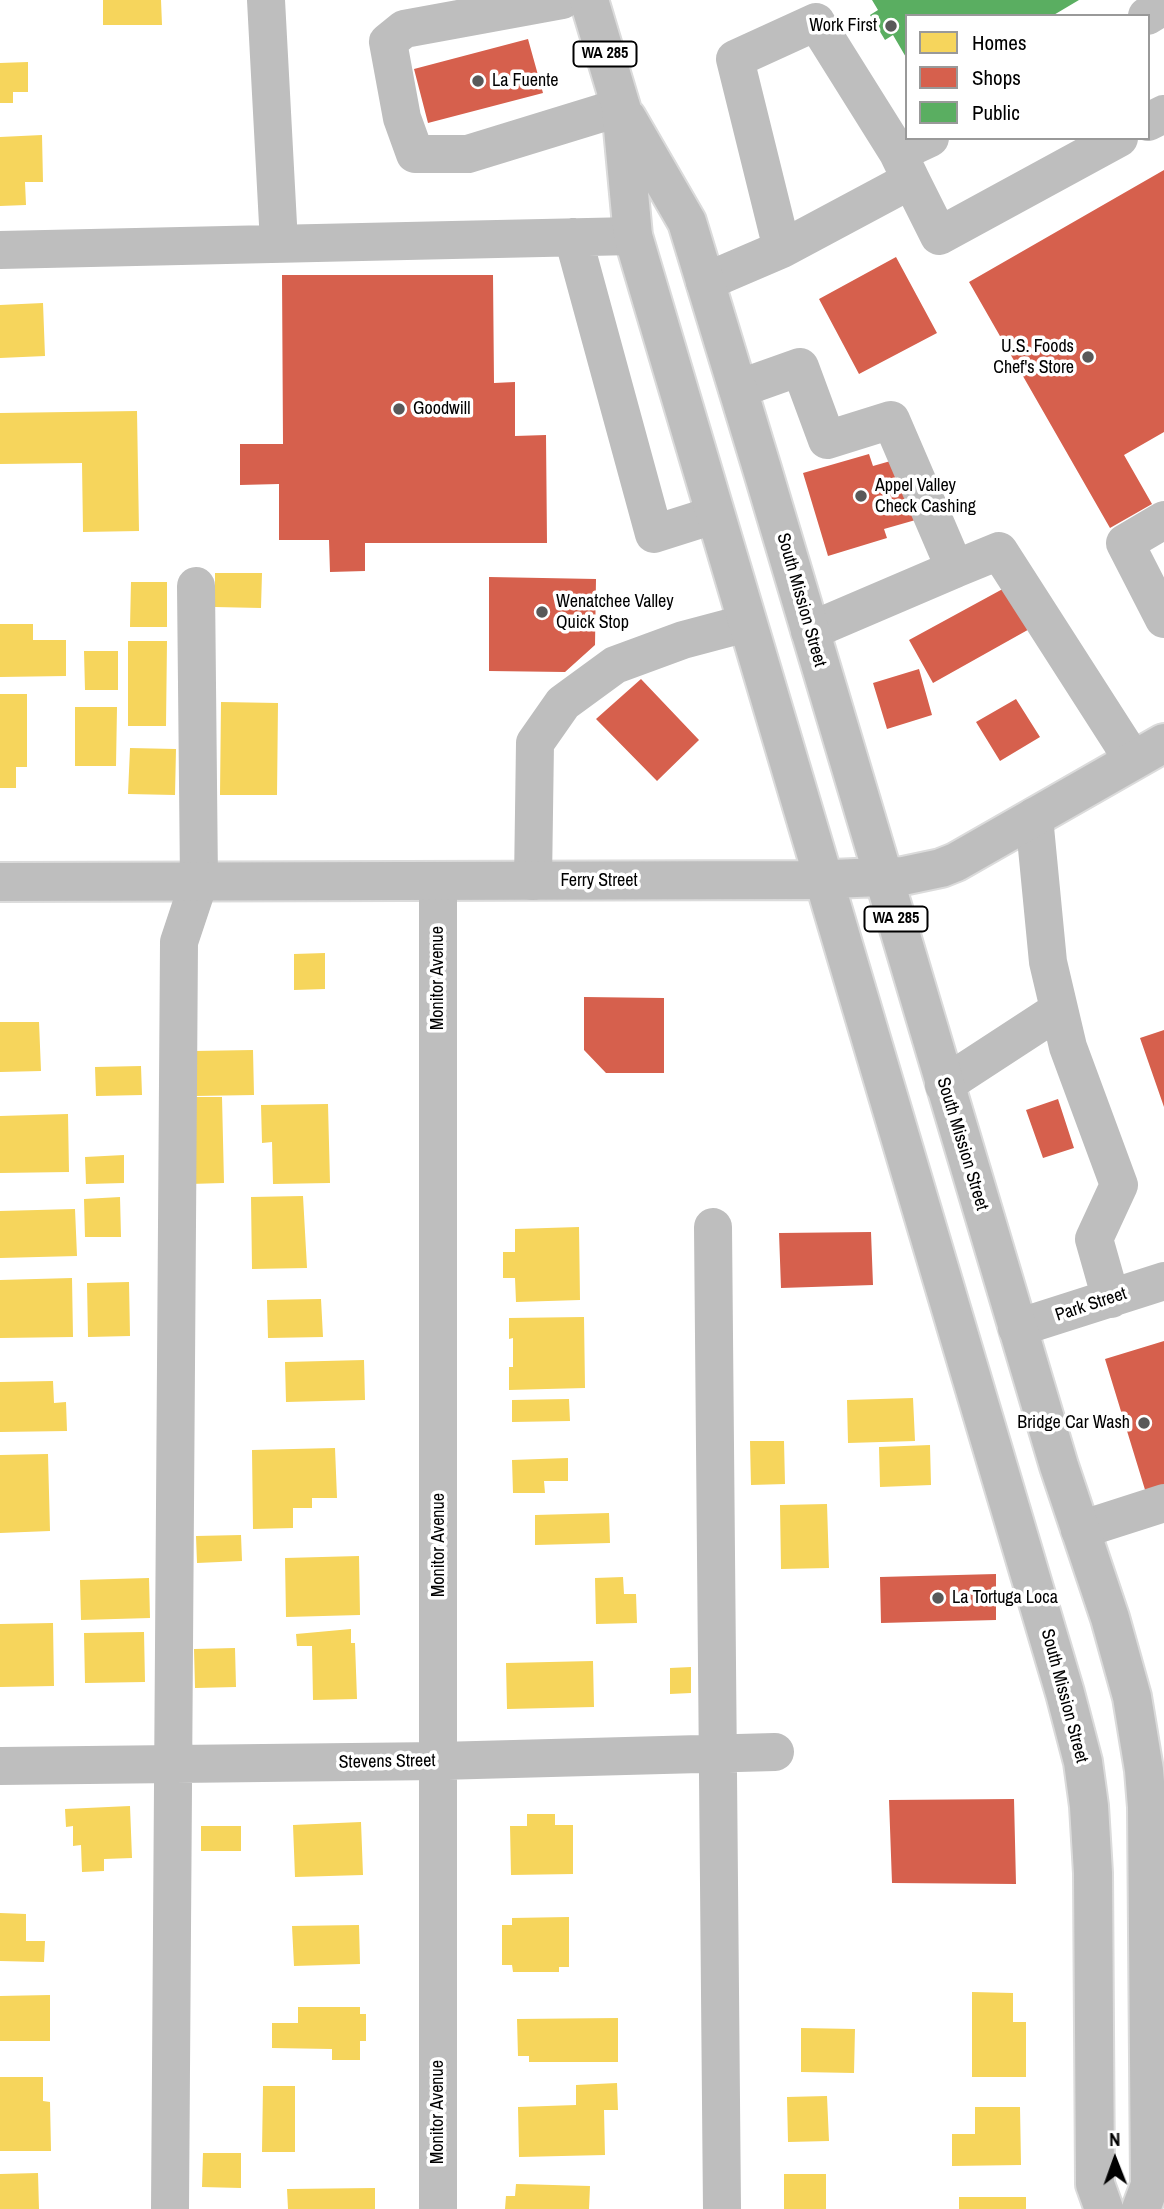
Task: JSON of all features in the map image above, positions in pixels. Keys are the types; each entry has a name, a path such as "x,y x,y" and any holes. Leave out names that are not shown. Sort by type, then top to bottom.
{"main road":[{"path":"266,0 279,243"},
{"path":"562,0 404,29 388,42 402,118 415,154 468,154 621,107"},
{"name":"South Mission Street","path":"589,0 621,107 633,236 1079,1746 1089,1806 1093,1873 1095,2184 1104,2209"},
{"path":"782,248 735,59 816,22 913,157 939,236 1115,140"},
{"name":"South Mission Street","path":"621,107 687,222 1017,1328 1124,1666 1152,1743 1147,1807 1150,2185 1142,2209"},
{"path":"705,282 782,248 913,157"},
{"path":"0,250 633,236"},
{"path":"573,237 654,534 714,515"},
{"path":"738,389 800,367 827,440 891,420 955,569"},
{"path":"1164,520 1125,543 1164,619"},
{"path":"810,631 999,551 1149,751"},
{"path":"170,2209 179,942 199,882 196,586"},
{"path":"533,881 535,743 562,703 615,665 683,640 747,623"},
{"name":"Ferry Street","path":"0,882 884,878 925,872 956,862 1149,751"},
{"path":"1034,817 1048,962 1059,1010 1068,1046 1119,1185 1094,1239 1111,1298"},
{"name":"Monitor Avenue","path":"438,882 438,2209"},
{"path":"944,1085 1059,1010"},
{"path":"713,1227 722,2209"},
{"name":"Park Street","path":"1017,1328 1164,1281"},
{"path":"1080,1530 1164,1503"},
{"path":"1079,1746 1152,1743"},
{"name":"Stevens Street","path":"0,1766 439,1761 775,1752"}],"building: Homes":[{"path":"103,0 161,0 162,25 103,25"},
{"path":"28,62 28,92 13,92 13,103 0,103 0,63"},
{"path":"42,135 43,182 25,182 26,205 0,206 0,137"},
{"path":"43,303 45,356 0,358 0,305"},
{"path":"137,411 139,531 83,532 82,463 0,464 0,413"},
{"path":"215,573 262,573 261,608 215,607"},
{"path":"131,582 167,582 167,627 130,627"},
{"path":"0,624 33,624 33,640 66,640 66,676 0,677"},
{"path":"128,641 167,641 166,726 128,726"},
{"path":"84,651 118,651 118,690 85,690"},
{"path":"0,694 27,694 27,767 16,767 16,788 0,788"},
{"path":"221,702 278,703 277,795 220,795"},
{"path":"75,707 117,707 116,766 75,766"},
{"path":"130,748 176,749 175,795 128,794"},
{"path":"325,953 325,989 294,990 294,954"},
{"path":"0,1022 39,1022 41,1071 0,1072"},
{"path":"253,1050 254,1095 195,1096 194,1051"},
{"path":"141,1066 142,1095 96,1096 95,1067"},
{"path":"188,1097 222,1097 224,1183 190,1184"},
{"path":"328,1104 330,1183 273,1184 272,1142 262,1143 261,1105"},
{"path":"68,1114 69,1172 0,1173 0,1116"},
{"path":"124,1155 124,1183 86,1184 85,1157"},
{"path":"303,1196 307,1268 252,1269 251,1197"},
{"path":"120,1197 121,1237 85,1237 84,1199"},
{"path":"75,1209 77,1256 0,1258 0,1211"},
{"path":"579,1227 580,1300 516,1302 515,1278 503,1278 503,1252 515,1252 515,1229"},
{"path":"72,1278 73,1337 0,1338 0,1280"},
{"path":"129,1282 130,1336 88,1337 87,1283"},
{"path":"321,1299 323,1337 268,1338 267,1300"},
{"path":"584,1317 585,1388 509,1390 509,1367 513,1367 513,1338 509,1339 509,1318"},
{"path":"364,1360 365,1400 286,1402 285,1362"},
{"path":"53,1381 54,1403 66,1402 67,1431 0,1432 0,1382"},
{"path":"913,1398 915,1441 848,1443 847,1400"},
{"path":"569,1399 570,1421 512,1422 512,1400"},
{"path":"750,1441 784,1441 785,1484 751,1485"},
{"path":"930,1445 931,1485 880,1487 879,1447"},
{"path":"335,1448 337,1498 312,1498 312,1508 293,1508 293,1528 253,1529 252,1450"},
{"path":"48,1454 50,1531 0,1533 0,1455"},
{"path":"568,1458 568,1481 544,1481 545,1493 513,1493 512,1460"},
{"path":"827,1504 829,1568 781,1569 780,1505"},
{"path":"609,1513 610,1543 535,1545 535,1515"},
{"path":"241,1535 242,1561 197,1563 196,1536"},
{"path":"359,1556 360,1615 286,1617 285,1558"},
{"path":"623,1577 624,1594 636,1594 637,1623 596,1624 595,1578"},
{"path":"149,1578 150,1618 81,1620 80,1580"},
{"path":"53,1623 54,1686 0,1687 0,1624"},
{"path":"351,1629 351,1643 355,1643 357,1699 313,1700 312,1646 297,1646 296,1634"},
{"path":"144,1632 145,1682 85,1683 84,1633"},
{"path":"235,1648 236,1687 195,1688 194,1649"},
{"path":"593,1661 594,1707 507,1709 506,1663"},
{"path":"691,1667 691,1693 670,1694 670,1668"},
{"path":"130,1806 132,1858 104,1859 104,1871 82,1872 81,1845 73,1846 73,1826 66,1827 65,1809"},
{"path":"527,1814 555,1814 555,1825 573,1825 573,1874 511,1875 510,1826 527,1826"},
{"path":"361,1822 363,1875 295,1877 293,1825"},
{"path":"201,1826 241,1826 241,1851 201,1851"},
{"path":"0,1913 26,1914 26,1941 45,1941 44,1962 0,1961"},
{"path":"569,1917 569,1967 559,1967 559,1972 513,1972 512,1965 502,1965 502,1925 512,1925 512,1918"},
{"path":"359,1925 360,1964 294,1966 292,1926"},
{"path":"972,1992 1013,1993 1013,2022 1026,2022 1026,2077 972,2077"},
{"path":"50,1995 50,2041 0,2041 0,1996"},
{"path":"298,2007 360,2007 360,2014 366,2014 366,2041 360,2041 360,2060 332,2060 332,2049 272,2048 272,2023 298,2023"},
{"path":"618,2018 618,2062 529,2062 529,2056 518,2056 517,2019"},
{"path":"801,2028 855,2029 854,2073 801,2072"},
{"path":"0,2077 43,2077 43,2101 50,2102 51,2151 0,2151"},
{"path":"617,2083 618,2110 604,2110 605,2155 519,2157 518,2107 576,2105 576,2085"},
{"path":"263,2086 295,2086 295,2152 262,2152"},
{"path":"827,2096 829,2141 788,2142 787,2097"},
{"path":"975,2107 1020,2107 1021,2165 952,2166 952,2134 975,2134"},
{"path":"203,2153 241,2153 241,2188 202,2187"},
{"path":"38,2173 39,2209 0,2209 0,2174"},
{"path":"784,2174 826,2174 826,2209 784,2209"},
{"path":"516,2184 590,2186 589,2209 505,2209 506,2196 515,2196"},
{"path":"375,2188 375,2209 288,2209 287,2189"},
{"path":"959,2197 1026,2197 1026,2209 959,2209"}],"building: Shops":[{"name":"La Fuente","path":"528,39 543,93 428,123 414,69"},
{"name":"U.S. Foods Chef's Store","path":"1164,170 1164,432 1124,455 1152,504 1110,528 969,282"},
{"path":"896,257 937,333 859,374 819,299"},
{"name":"Goodwill","path":"282,275 493,275 494,383 515,382 515,436 546,435 547,543 365,543 365,571 330,572 329,540 279,540 279,484 240,485 240,444 283,444"},
{"name":"Appel Valley Check Cashing","path":"869,454 873,466 901,458 919,519 884,529 887,538 828,556 803,473"},
{"name":"Wenatchee Valley Quick Stop","path":"489,577 596,579 595,645 565,672 489,671"},
{"path":"1010,585 1033,627 933,683 909,640"},
{"path":"919,669 932,715 887,729 873,683"},
{"name":"Wenatchee Valley Quick Stop","path":"641,679 699,740 657,781 596,719"},
{"path":"1016,699 1040,737 1000,761 976,722"},
{"path":"584,997 664,998 664,1073 606,1073 584,1050"},
{"path":"1164,1030 1164,1107 1140,1038"},
{"path":"1058,1099 1074,1148 1043,1158 1026,1110"},
{"path":"871,1232 873,1285 781,1288 779,1233"},
{"name":"Bridge Car Wash","path":"1164,1341 1164,1488 1146,1493 1105,1359"},
{"name":"La Tortuga Loca","path":"996,1574 996,1620 881,1623 880,1577"},
{"path":"1014,1799 1016,1884 892,1883 889,1800"}],"building: Public":[{"name":"Work First","path":"872,0 1079,0 1055,14 905,14 905,56 893,35 885,40 870,15 878,10"}],"place":[{"name":"Work First","path":"891,26"},
{"name":"La Fuente","path":"478,81"},
{"name":"U.S. Foods Chef's Store","path":"1088,357"},
{"name":"Goodwill","path":"399,409"},
{"name":"Appel Valley Check Cashing","path":"861,496"},
{"name":"Wenatchee Valley Quick Stop","path":"542,612"},
{"name":"Bridge Car Wash","path":"1144,1423"},
{"name":"La Tortuga Loca","path":"938,1598"}]}
